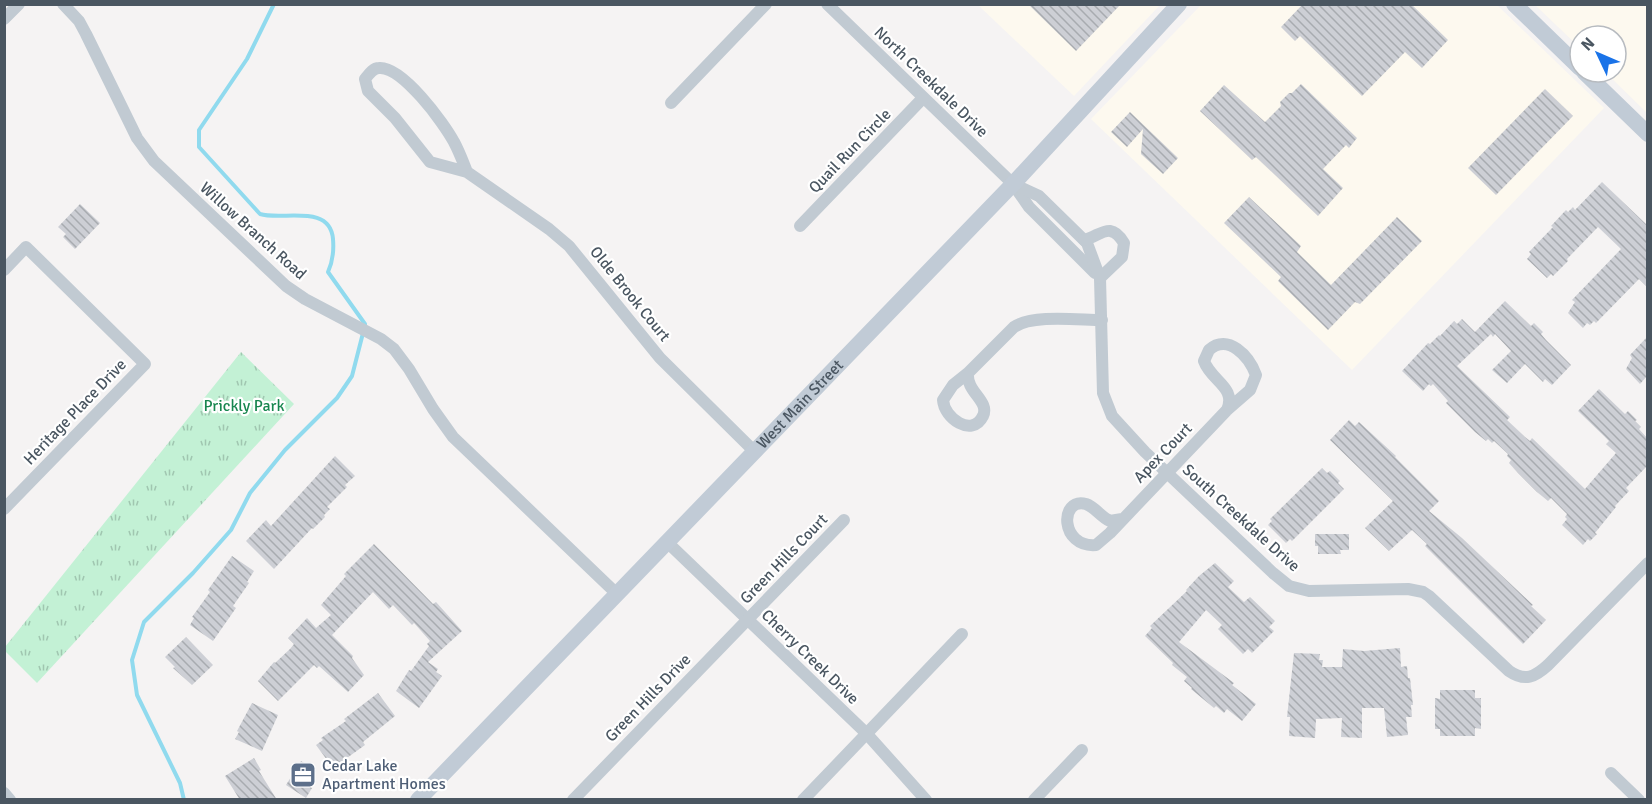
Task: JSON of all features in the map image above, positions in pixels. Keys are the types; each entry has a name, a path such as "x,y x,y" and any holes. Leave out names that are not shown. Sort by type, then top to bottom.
{"main road":[{"name":"West Main Street","path":"418,800 1013,184 1179,4"},
{"path":"1514,4 1568,56"},
{"path":"1596,84 1647,134"}],"street":[{"path":"4,19 19,4"},
{"name":"Willow Branch Road","path":"63,4 79,21 86,33 137,138 154,161 286,286 381,339 401,357 453,437 617,594"},
{"path":"671,103 766,4"},
{"name":"North Creekdale Drive","path":"827,4 1013,184"},
{"name":"Olde Brook Court","path":"467,172 454,142 421,97 401,77 387,68 379,68 369,74 365,79 368,91 395,118 430,162 467,172 549,229 569,246 660,358 754,451"},
{"name":"Quail Run Circle","path":"800,226 923,98"},
{"path":"1013,184 1029,207 1100,278 1122,257 1124,243 1110,231 1097,233 1084,240"},
{"name":"South Creekdale Drive","path":"1013,184 1040,196 1087,243 1100,278 1105,401 1117,424 1289,586 1309,591 1408,589 1423,592 1500,664 1521,678 1533,677 1548,665 1647,562"},
{"name":"Heritage Place Drive","path":"4,270 26,247 145,364 4,509"},
{"path":"968,373 1020,323 1041,320 1102,320"},
{"name":"Apex Court","path":"1122,519 1110,521 1092,508 1081,504 1072,507 1068,512 1066,523 1071,535 1079,542 1090,546 1096,545 1101,541 1227,410 1250,390 1256,375 1253,367 1238,349 1229,343 1222,343 1209,350 1204,361 1210,372 1229,394 1227,410"},
{"name":"Green Hills Court","path":"747,620 843,520"},
{"name":"Cherry Creek Drive","path":"667,542 866,734 926,800"},
{"name":"Green Hills Drive","path":"573,800 747,620"},
{"path":"803,800 962,634"},
{"path":"1034,800 1082,750"},
{"path":"1611,773 1639,800"},
{"path":"4,793 10,800"}],"shaded area":[{"path":"1202,4 1497,5 1568,73 1568,84 1579,84 1604,108 1352,370 1091,119"},
{"path":"978,5 1160,5 1074,96"},
{"path":"1535,5 1647,5 1647,113 1617,84 1628,84 1628,24 1568,24 1568,37"}],"green space":[{"name":"Prickly Park","path":"241,352 294,404 37,683 5,651 5,647"}],"building":[{"path":"1028,4 1121,4 1076,51"},
{"path":"1303,4 1411,4 1448,40 1422,68 1405,52 1362,96 1300,36 1295,41 1281,27"},
{"path":"1301,84 1357,138 1349,148 1346,145 1323,169 1343,188 1318,216 1256,157 1252,160 1200,111 1224,85 1265,122 1281,106 1280,102"},
{"path":"1545,89 1573,116 1496,195 1468,168"},
{"path":"1130,112 1178,158 1163,174 1141,154 1143,129 1127,147 1111,132"},
{"path":"1602,182 1647,225 1647,287 1639,279 1596,323 1594,321 1590,325 1587,323 1583,328 1568,313 1575,302 1572,300 1621,249 1598,227 1553,276 1551,274 1547,278 1527,259 1531,254 1529,252 1566,210 1568,212 1573,207 1575,210"},
{"path":"1249,197 1301,246 1297,252 1331,285 1397,217 1422,241 1360,304 1355,302 1328,330 1278,281 1281,277 1224,223"},
{"path":"80,204 100,223 75,249 63,237 66,234 58,227"},
{"path":"1505,301 1531,326 1534,323 1543,332 1541,334 1546,340 1571,365 1552,385 1545,379 1543,382 1525,364 1507,383 1492,370 1511,351 1495,334 1493,337 1491,334 1457,366 1510,417 1507,420 1530,441 1532,438 1585,489 1616,453 1606,444 1609,441 1578,411 1599,389 1625,414 1628,411 1637,420 1635,421 1641,427 1639,429 1647,438 1647,466 1626,488 1629,491 1615,506 1595,533 1597,534 1583,545 1562,525 1567,519 1565,517 1567,514 1551,498 1548,501 1537,492 1518,473 1509,463 1511,460 1508,454 1494,441 1492,443 1488,439 1486,441 1475,432 1446,403 1448,401 1433,384 1431,386 1429,384 1423,391 1402,371 1428,343 1430,344 1440,336 1454,321 1457,324 1462,319 1475,332"},
{"path":"1647,337 1647,376 1640,384 1626,369 1632,358 1630,355"},
{"path":"1349,420 1355,426 1359,422 1396,456 1439,501 1429,511 1462,538 1546,620 1523,644 1425,546 1427,544 1412,530 1389,551 1365,528 1393,501 1330,440"},
{"path":"335,456 355,476 327,507 330,509 324,515 325,517 274,569 246,541 266,520 271,526"},
{"path":"1322,468 1327,473 1330,471 1344,489 1292,541 1290,539 1286,543 1268,525 1272,521 1270,519"},
{"path":"1315,534 1349,534 1349,550 1340,550 1341,554 1318,554"},
{"path":"374,544 433,604 436,602 462,631 428,662 438,669 436,672 442,676 419,708 396,691 409,670 411,671 429,646 427,644 430,641 414,623 412,625 393,605 389,609 373,592 332,635 353,656 352,658 364,675 348,692 319,666 317,668 314,665 278,701 258,681 294,644 288,638 307,618 316,628 331,615 321,605 346,576 344,574"},
{"path":"232,556 254,571 247,582 249,583 233,606 236,608 213,641 190,625 194,618 192,617 210,592 208,590"},
{"path":"1215,563 1234,581 1228,587 1244,602 1250,597 1275,621 1269,627 1274,631 1252,653 1248,649 1243,654 1218,629 1222,625 1206,610 1179,642 1234,683 1232,685 1256,704 1242,721 1227,709 1224,713 1216,706 1214,708 1191,689 1184,681 1187,677 1172,665 1173,663 1145,636 1152,628 1150,626 1187,591 1199,576"},
{"path":"186,637 213,665 192,685 173,668 175,667 165,657"},
{"path":"1400,648 1401,667 1407,666 1413,705 1411,705 1412,717 1406,717 1408,735 1387,737 1384,708 1362,708 1362,738 1341,737 1342,718 1316,719 1315,738 1289,736 1290,717 1287,717 1294,653 1320,654 1319,660 1323,660 1322,667 1342,667 1343,649 1364,651"},
{"path":"1440,690 1475,690 1475,698 1481,698 1481,729 1475,728 1475,736 1440,736 1440,729 1435,729 1435,698 1440,699"},
{"path":"378,693 395,716 363,742 365,745 333,768 316,745 323,740 321,738 346,721 344,719"},
{"path":"252,703 278,715 262,751 235,739"},
{"path":"254,758 261,770 259,771 277,800 240,800 225,776"},
{"name":"Cedar Lake Apartment Homes","path":"301,761 316,771 308,785 312,788 306,798 286,785"}],"waterway":[{"path":"274,4 247,59 199,130 199,147 260,214 314,217 323,221 330,228 333,252 328,272 365,326"},
{"path":"184,800 180,783 137,695 132,660 144,622 193,573 231,530 250,493 285,450 337,398 352,376 363,333"}],"place":[{"name":"Cedar Lake Apartment Homes","path":"303,775"}]}
